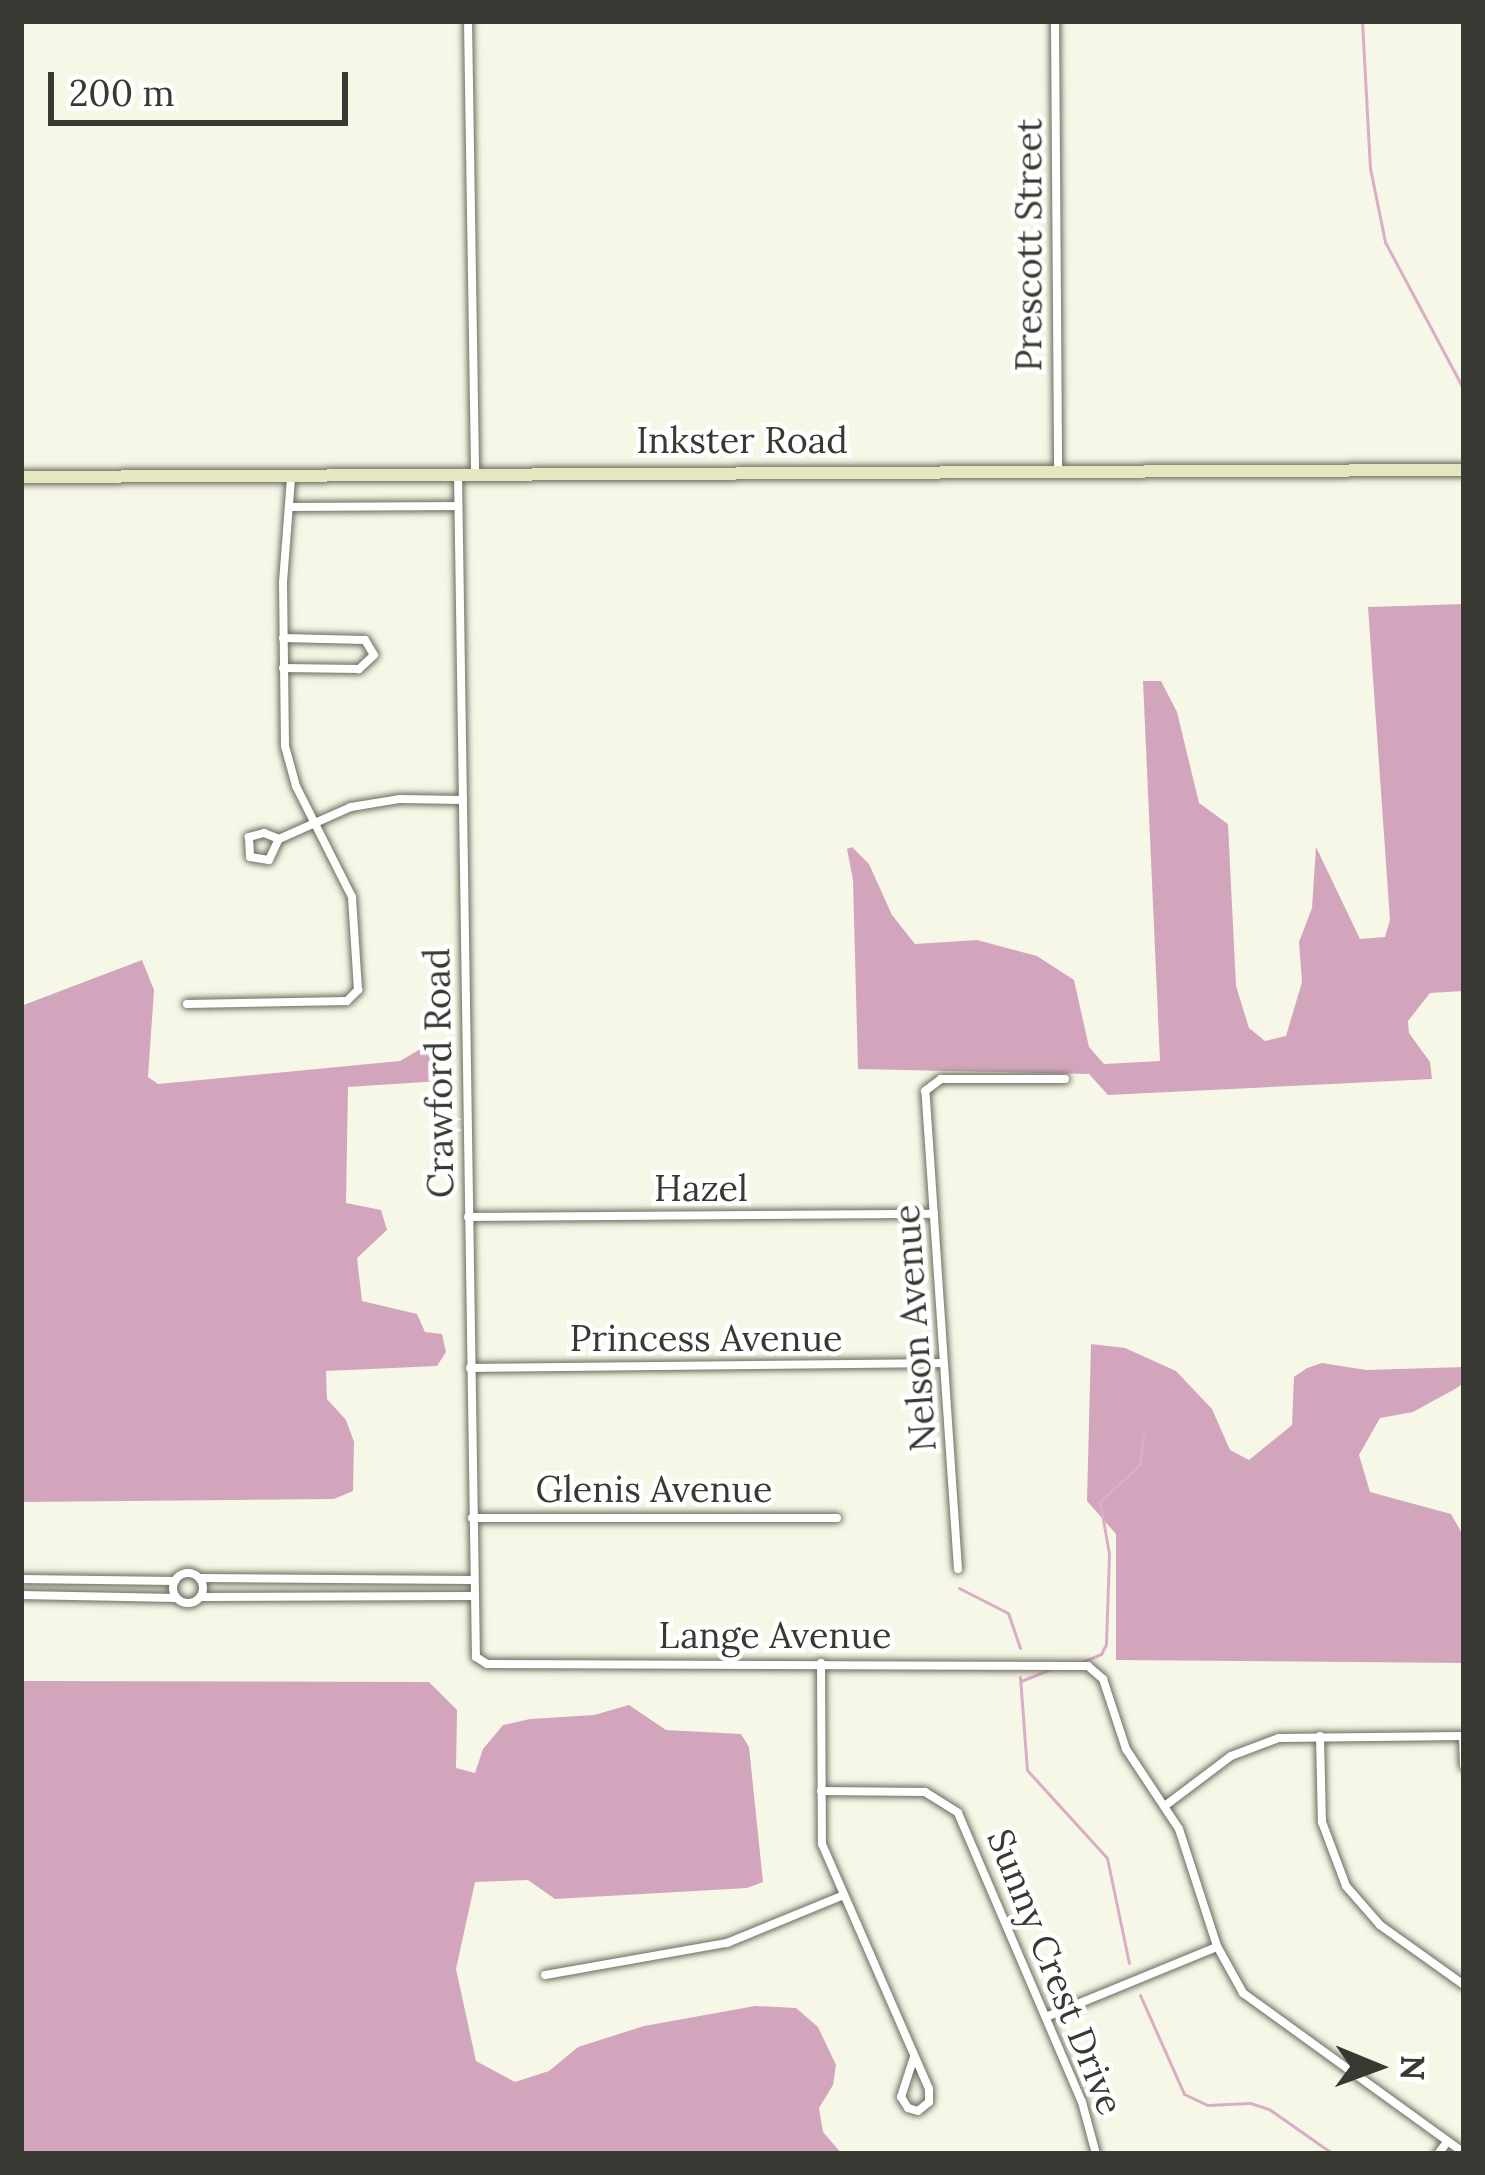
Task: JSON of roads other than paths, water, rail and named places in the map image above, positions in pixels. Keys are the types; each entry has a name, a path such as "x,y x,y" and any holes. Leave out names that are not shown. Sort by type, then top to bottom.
{"street":[{"path":"467,21 475,473"},
{"name":"Prescott Street","path":"1055,21 1058,469"},
{"name":"Inkster Road","path":"21,477 1464,470"},
{"name":"Crawford Road","path":"458,473 473,1650 487,1664"},
{"path":"187,1004 329,1003 354,997 359,981 355,910 288,759 283,638 291,478"},
{"path":"290,508 457,506"},
{"path":"283,638 365,640 374,655 364,668 283,668"},
{"path":"279,839 265,833 249,837 250,857 269,860 279,839 380,801 463,800"},
{"name":"Nelson Avenue","path":"958,1569 925,1100 929,1085 941,1079 1065,1079"},
{"name":"Hazel","path":"468,1217 934,1214"},
{"name":"Princess Avenue","path":"470,1368 943,1364"},
{"name":"Glenis Avenue","path":"472,1518 837,1518"},
{"path":"21,1579 175,1581 189,1572 200,1578 472,1580"},
{"path":"200,1578 201,1597"},
{"path":"74,1579 74,1595"},
{"path":"332,1580 332,1597"},
{"path":"175,1581 176,1598"},
{"path":"21,1595 176,1598 187,1603 201,1597 473,1596"},
{"path":"821,1663 822,1844 930,2093 926,2106 918,2111 906,2107 902,2097 914,2057"},
{"name":"Lange Avenue","path":"487,1664 1088,1666 1103,1679 1123,1743 1166,1805"},
{"path":"1320,1736 1323,1827 1346,1886 1381,1926 1464,1985"},
{"path":"1464,1766 1463,1736 1320,1736 1268,1741 1207,1774 1166,1805 1191,1856 1217,1946 1235,1982 1259,2009 1464,2153"},
{"name":"Sunny Crest Drive","path":"821,1790 926,1792 956,1810 1087,2114 1096,2154"},
{"path":"545,1975 727,1943 844,1895"},
{"path":"1046,2017 1217,1946"},
{"path":"1438,2154 1447,2142"}],"waterway":[{"path":"1362,21 1370,168 1385,242 1464,390"},
{"path":"1082,1662 1101,1654 1106,1644 1109,1554 1100,1502 1140,1464 1143,1434"},
{"path":"959,1588 1008,1613 1020,1648"},
{"path":"1021,1681 1050,1669"},
{"path":"1020,1677 1027,1770 1107,1858 1129,1963"},
{"path":"1140,1995 1184,2094 1208,2105 1250,2103 1269,2109 1333,2154"}]}
